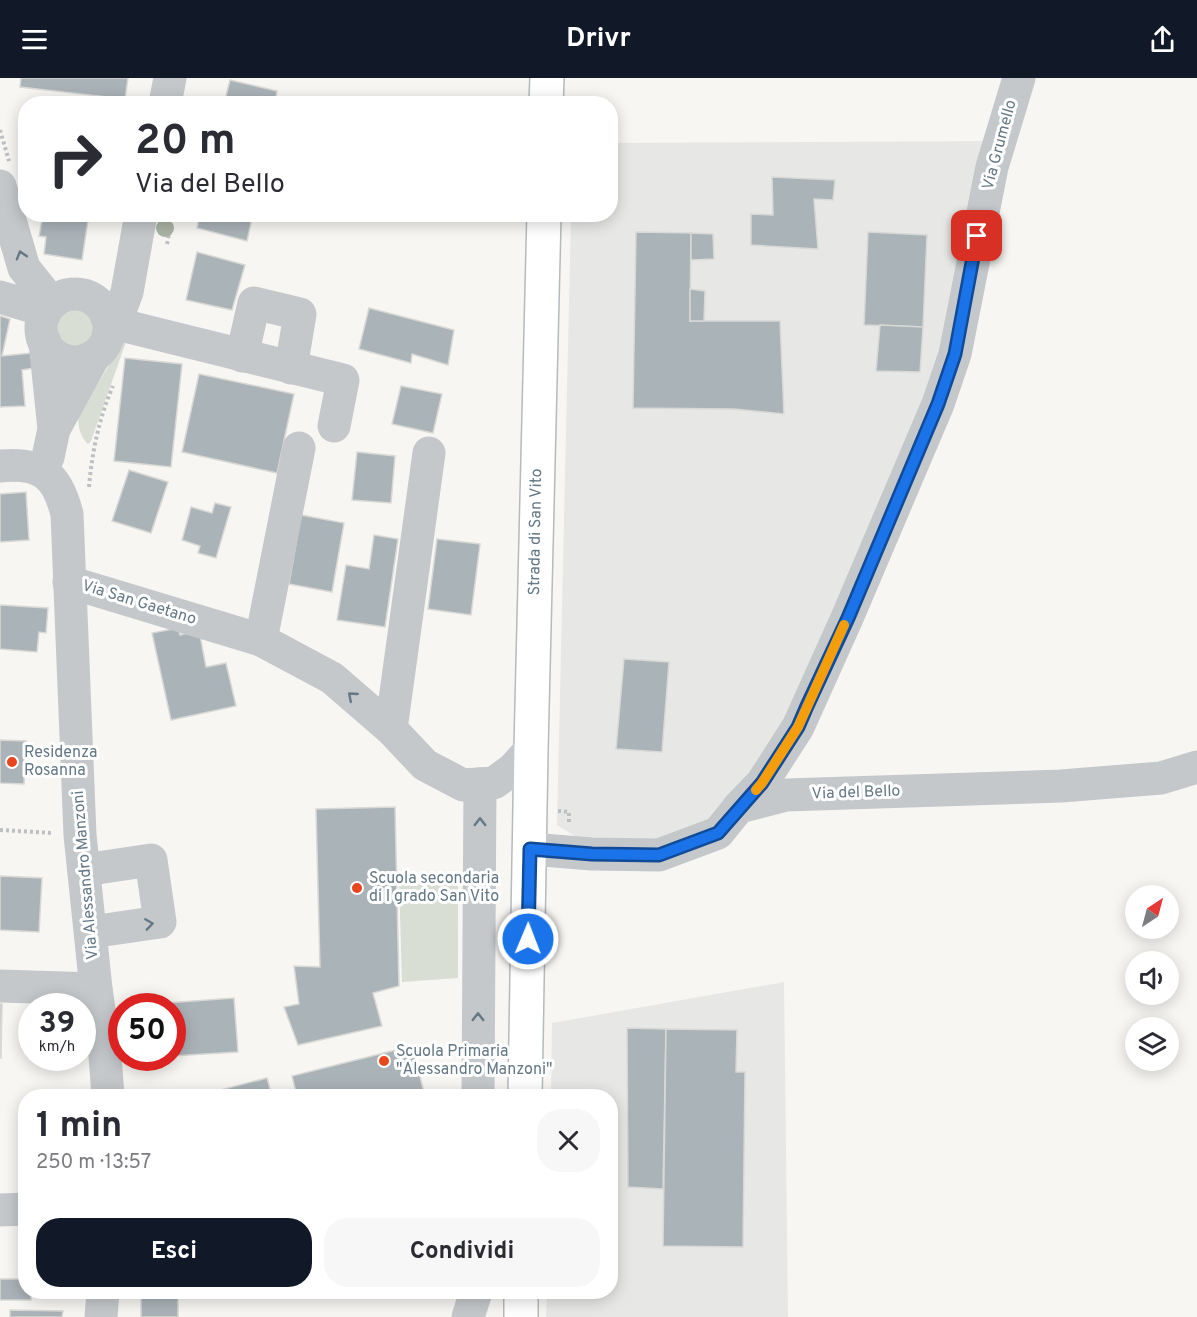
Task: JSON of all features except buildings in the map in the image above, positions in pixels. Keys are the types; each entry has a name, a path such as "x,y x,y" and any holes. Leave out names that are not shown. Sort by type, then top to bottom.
{"main road":[{"path":"546,96 547,78"},
{"name":"Strada di San Vito","path":"525,1089 544,222"},
{"path":"521,1299 521,1317"}],"street":[{"path":"167,96 170,78"},
{"name":"Via Grumello","path":"739,807 762,783 798,727 848,618 938,404 955,354 992,167 1019,78"},
{"path":"0,186 24,268 78,308 109,335 104,347 94,356 84,361 72,362 51,352 78,308"},
{"path":"0,297 78,308 121,308 127,292 139,222"},
{"path":"242,356 254,303 300,314 291,368"},
{"path":"78,308 242,356 343,380 334,426"},
{"path":"0,466 12,465 42,470 48,457 78,308"},
{"path":"54,429 94,356"},
{"path":"261,640 299,448"},
{"path":"391,729 429,453"},
{"name":"Via San Gaetano","path":"42,470 61,492 67,514 69,582 261,640 332,678 391,729 425,765 463,785 480,784"},
{"name":"Via Alessandro Manzoni","path":"69,582 80,835 107,1089"},
{"path":"478,1089 480,784 494,783 513,769 531,749"},
{"name":"Via del Bello","path":"739,807 786,795 1061,786 1139,780 1161,778 1197,767"},
{"path":"530,849 592,854 659,855 718,833 739,807"},
{"path":"84,870 151,860 160,922 91,932"},
{"path":"0,986 96,989"},
{"path":"0,1210 18,1209"},
{"path":"101,1317 103,1299"},
{"path":"468,1317 474,1299"}],"path":[{"path":"0,830 80,835"}],"shaded area":[{"path":"986,141 939,369 844,610 742,795 706,822 675,839 581,840 557,825 571,222 618,222 618,143"},
{"path":"75,309 83,310 89,315 94,321 94,337 89,343 83,348 75,349 67,348 61,343 56,337 55,329 56,321 61,315 67,310"},
{"path":"126,342 88,444 80,431 78,415 123,343"},
{"path":"458,876 458,978 402,982 399,880"},
{"path":"784,982 788,1317 546,1317 547,1299 618,1299 618,1089 551,1089 552,1023"}],"slow traffic":[{"path":"756,790 798,727 844,625"}],"place":[{"name":"Residenza Rosanna","path":"12,762"},
{"name":"Scuola secondaria di I grado San Vito","path":"357,888"},
{"name":"Scuola Primaria \"Alessandro Manzoni\"","path":"384,1061"}],"route":[{"path":"528,939 530,849 592,854 659,855 718,833 762,783 798,727 848,618 938,404 955,354 977,236"}]}
